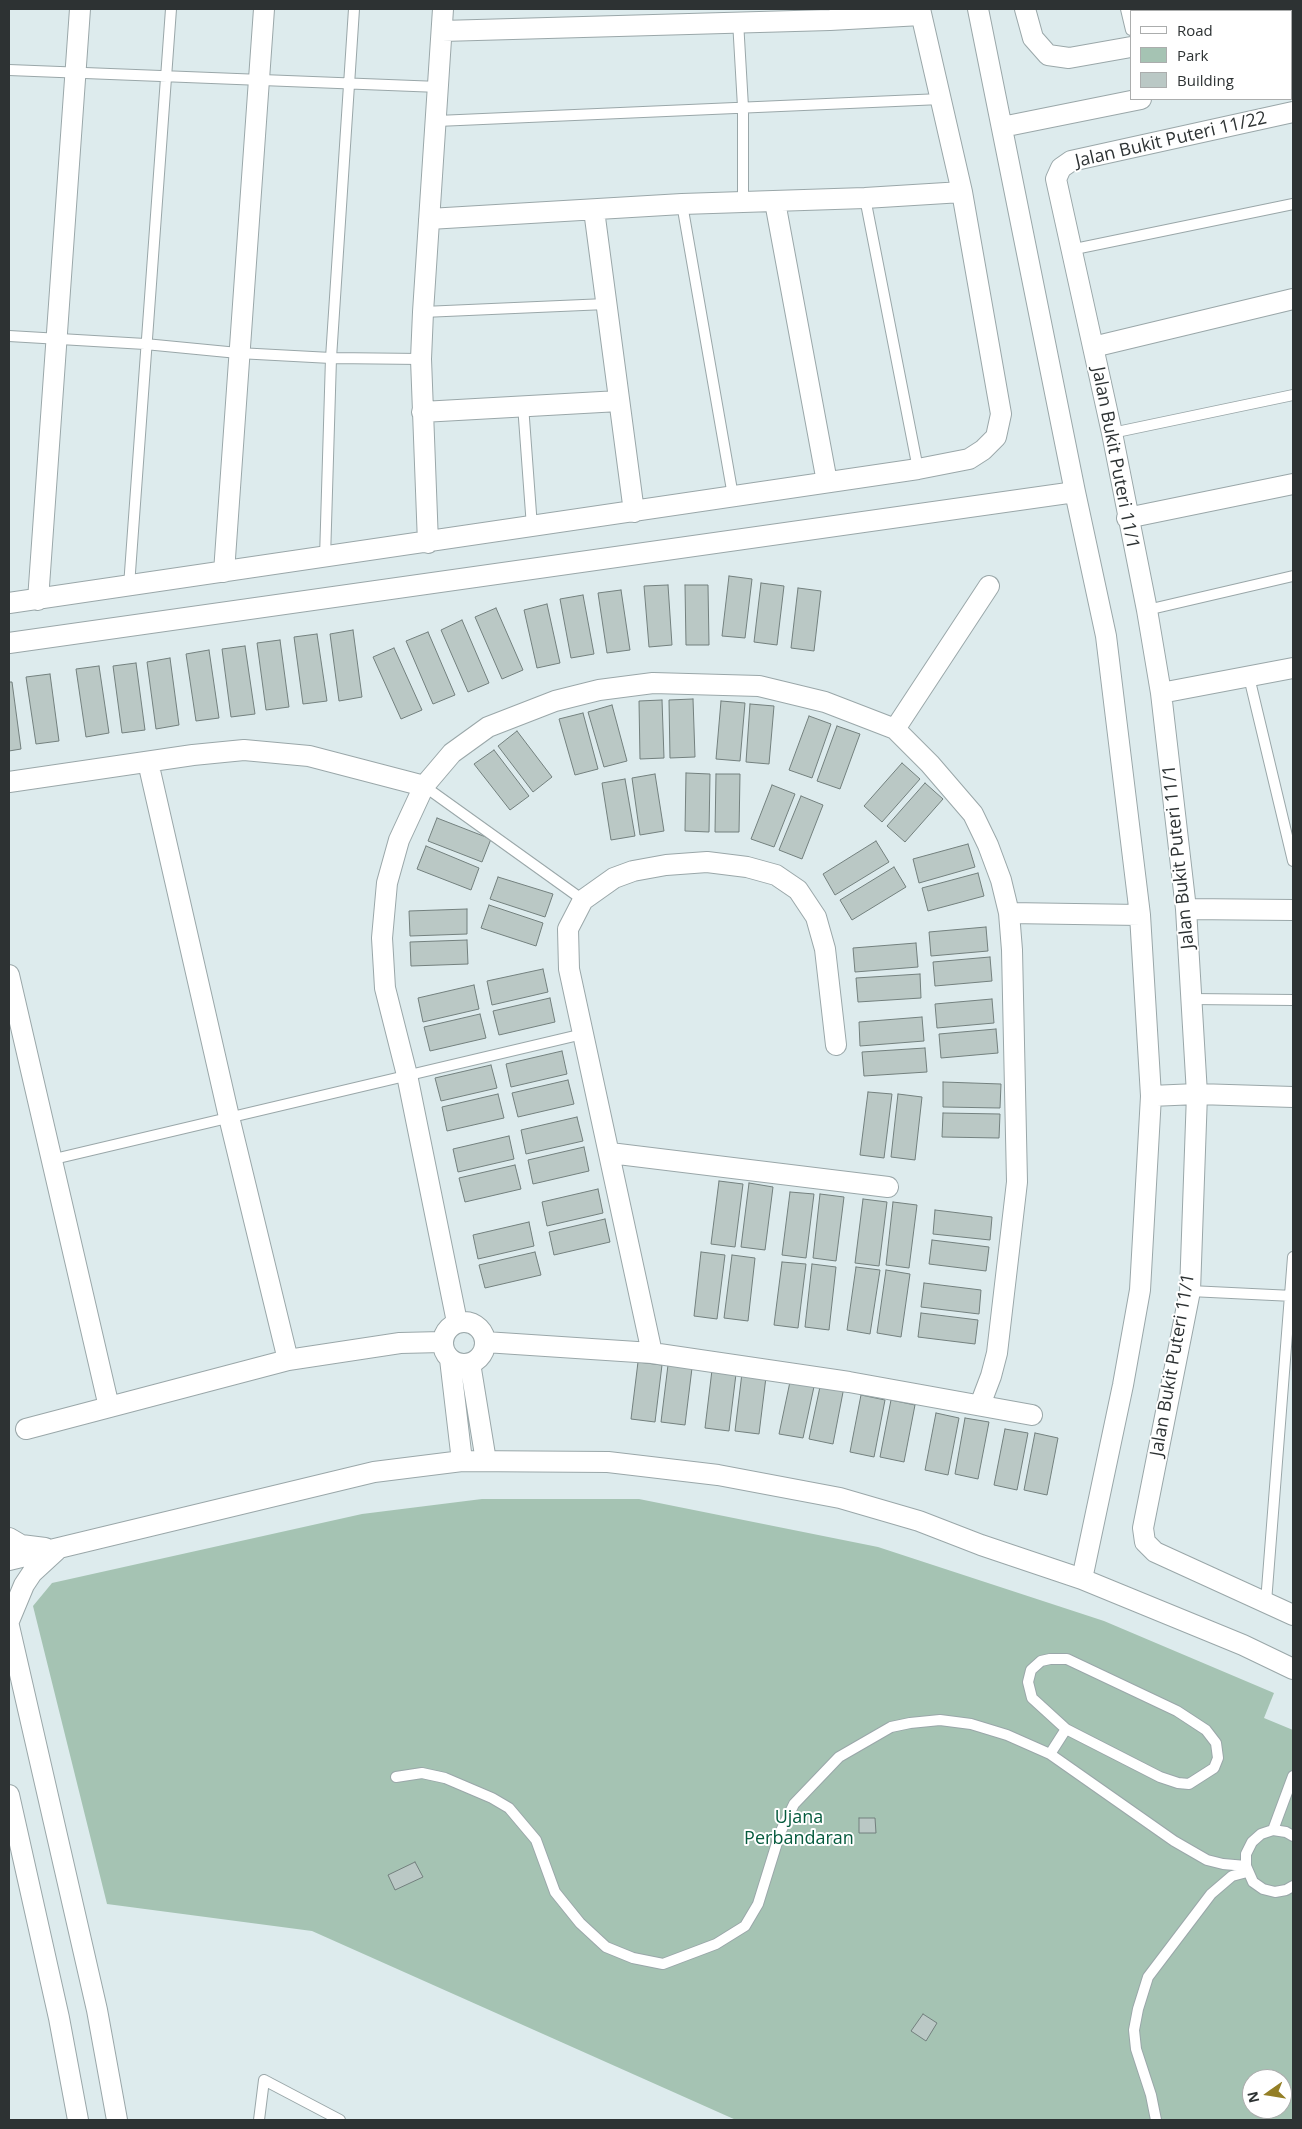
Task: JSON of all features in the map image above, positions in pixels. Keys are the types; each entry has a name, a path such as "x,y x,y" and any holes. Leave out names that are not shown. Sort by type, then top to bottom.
{"street":[{"path":"38,600 80,9"},
{"path":"224,572 238,353 264,9"},
{"path":"428,543 421,359 443,9"},
{"path":"978,9 1075,492 1106,636 1140,915 1152,1096 1140,1290 1123,1385 1082,1579"},
{"path":"9,603 428,543 918,469 969,459 983,450 996,437 1001,414 962,192 921,12 737,15 442,31"},
{"path":"1027,16 1033,38 1048,55 1058,58 1069,58 1130,47"},
{"path":"1002,127 1136,100"},
{"name":"Jalan Bukit Puteri 11/22","path":"1056,179 1061,168 1072,161 1293,112"},
{"name":"Jalan Bukit Puteri 11/1","path":"1056,179 1070,250 1112,433 1127,518 1147,610 1161,692 1186,909 1197,1094 1190,1291 1143,1528 1145,1542 1155,1552 1266,1602"},
{"path":"429,219 682,204 775,202 962,192"},
{"path":"775,202 828,482"},
{"path":"594,210 634,512"},
{"path":"1093,347 1293,299"},
{"path":"422,412 619,401"},
{"path":"1127,518 1293,484"},
{"path":"9,643 1075,492"},
{"path":"895,729 989,586"},
{"path":"1161,692 1293,668"},
{"path":"458,1322 406,1075 385,988 382,938 387,883 399,840 424,786 452,753 488,727 555,701 599,690 653,683 759,686 825,702 895,729 930,764 973,814 988,844 998,871 1009,913 1012,950 1017,1182 997,1353 980,1406"},
{"path":"9,782 193,755 244,750 309,756 424,786"},
{"path":"148,762 229,1117 288,1360"},
{"path":"652,1353 610,1153 568,969 568,929 582,900 614,878 633,871 666,865 707,862 747,867 776,875 798,890 816,917 826,949 836,1045"},
{"path":"1186,909 1293,910"},
{"path":"1009,913 1140,915"},
{"path":"9,975 50,1160 109,1407"},
{"path":"1152,1096 1197,1094 1293,1097"},
{"path":"610,1153 888,1187"},
{"path":"26,1428 288,1360 400,1343 454,1355 481,1355 485,1342 481,1330 476,1325 464,1321 458,1322 447,1330 454,1355 486,1461"},
{"path":"485,1342 652,1353 850,1382 1032,1415"},
{"path":"454,1355 462,1461"},
{"path":"9,1560 57,1550 374,1472 462,1461 608,1462 718,1475 831,1496 919,1521 981,1546 1082,1579 1244,1645 1293,1669"},
{"path":"9,1538 21,1544 57,1550"},
{"path":"9,1621 24,1585 32,1573 57,1550"},
{"path":"1266,1602 1293,1615"},
{"path":"9,1626 96,2010 117,2120"},
{"path":"9,1795 58,2018 78,2120"}],"lane":[{"path":"129,586 145,344 171,9"},
{"path":"325,558 331,358 354,9"},
{"path":"1126,9 1130,26"},
{"path":"737,15 743,108 743,203"},
{"path":"9,70 439,87"},
{"path":"437,121 941,100"},
{"path":"866,198 918,469"},
{"path":"682,204 733,496"},
{"path":"1070,250 1293,204"},
{"path":"423,312 606,304"},
{"path":"9,336 145,344 238,353 331,358 421,359"},
{"path":"1112,433 1293,394"},
{"path":"523,405 532,527"},
{"path":"1147,610 1293,576"},
{"path":"1249,676 1293,861"},
{"path":"424,786 582,900"},
{"path":"1191,999 1293,1000"},
{"path":"50,1160 583,1034"},
{"path":"1266,1602 1292,1296 1293,1257"},
{"path":"1190,1291 1292,1296"},
{"path":"1050,1659 1067,1660 1177,1711 1206,1730 1216,1743 1218,1758 1214,1768 1203,1776 1189,1784 1178,1784 1160,1777 1066,1729 1032,1698 1028,1682 1031,1670 1041,1661 1050,1659"},
{"path":"396,1778 422,1773 445,1778 492,1798 509,1808 536,1840 555,1892 580,1923 606,1947 633,1958 662,1964 716,1944 745,1926 758,1904 780,1833 794,1804 839,1757 890,1728 910,1723 940,1720 971,1724 1007,1735 1050,1754 1174,1841 1207,1860 1247,1869"},
{"path":"1050,1754 1066,1729"},
{"path":"1273,1830 1293,1776"},
{"path":"1293,1836 1286,1832 1273,1830 1261,1834 1252,1842 1246,1854 1247,1869 1254,1882 1263,1889 1275,1892 1286,1890 1293,1886"},
{"path":"1156,2120 1151,2095 1136,2049 1134,2030 1138,2008 1148,1978 1211,1894 1232,1876 1247,1869"},
{"path":"259,2120 264,2080 340,2120"}],"green space":[{"name":"Ujana Perbandaran","path":"482,1499 639,1499 878,1547 1104,1621 1274,1693 1264,1718 1293,1730 1293,2120 736,2120 312,1931 107,1904 33,1606 52,1583 362,1514"}],"building":[{"path":"729,576 752,579 745,638 722,636"},
{"path":"761,583 784,586 777,645 754,642"},
{"path":"668,585 672,645 649,647 644,586"},
{"path":"685,585 708,585 709,645 686,645"},
{"path":"798,588 821,591 814,651 791,648"},
{"path":"621,590 630,650 607,653 598,593"},
{"path":"583,595 594,654 571,658 560,599"},
{"path":"547,604 560,663 537,668 524,610"},
{"path":"496,608 523,670 502,679 475,617"},
{"path":"462,620 489,683 468,692 441,630"},
{"path":"353,630 362,697 339,701 330,634"},
{"path":"428,632 455,695 433,704 406,641"},
{"path":"317,634 327,701 303,704 294,637"},
{"path":"280,640 289,707 266,710 257,643"},
{"path":"245,646 255,714 231,717 222,649"},
{"path":"394,648 422,710 401,719 373,657"},
{"path":"209,650 219,718 196,721 186,654"},
{"path":"170,658 179,725 156,729 147,662"},
{"path":"136,663 145,730 122,733 113,666"},
{"path":"99,666 109,733 86,737 76,669"},
{"path":"50,674 59,741 36,744 26,677"},
{"path":"9,682 12,682 21,749 9,751"},
{"path":"693,699 695,757 670,758 669,700"},
{"path":"662,700 664,758 640,759 639,701"},
{"path":"721,701 745,703 740,761 716,759"},
{"path":"750,704 774,706 769,764 746,762"},
{"path":"612,705 627,761 604,767 588,712"},
{"path":"583,713 598,769 575,775 559,719"},
{"path":"809,716 831,724 812,778 789,770"},
{"path":"837,726 860,734 840,789 817,781"},
{"path":"517,731 552,777 533,792 498,746"},
{"path":"494,750 529,796 510,810 474,764"},
{"path":"902,763 920,779 882,822 864,806"},
{"path":"686,773 710,774 709,832 685,831"},
{"path":"655,774 664,831 640,835 632,778"},
{"path":"716,774 740,774 739,832 715,832"},
{"path":"625,779 635,836 611,840 602,783"},
{"path":"925,783 943,799 905,842 887,826"},
{"path":"772,785 795,794 774,847 751,839"},
{"path":"801,796 823,805 802,859 779,850"},
{"path":"437,818 491,839 482,862 428,841"},
{"path":"876,841 889,862 835,895 823,874"},
{"path":"968,844 975,867 919,883 913,859"},
{"path":"426,846 479,868 471,890 417,869"},
{"path":"894,867 906,887 852,920 840,900"},
{"path":"978,873 984,896 928,911 922,888"},
{"path":"498,877 553,894 545,917 490,899"},
{"path":"489,905 543,923 536,946 481,928"},
{"path":"467,909 467,934 410,936 409,911"},
{"path":"986,927 988,951 931,956 929,932"},
{"path":"467,940 468,964 411,966 410,942"},
{"path":"916,943 918,967 855,972 853,948"},
{"path":"990,957 992,981 935,986 933,962"},
{"path":"543,969 548,992 492,1005 487,981"},
{"path":"920,974 921,998 858,1002 856,978"},
{"path":"474,985 479,1009 423,1022 418,998"},
{"path":"550,998 555,1022 499,1035 493,1011"},
{"path":"992,999 994,1023 937,1028 935,1004"},
{"path":"480,1014 486,1038 430,1051 424,1027"},
{"path":"922,1017 924,1041 860,1046 859,1022"},
{"path":"996,1029 998,1053 941,1058 939,1034"},
{"path":"925,1048 927,1072 864,1076 862,1052"},
{"path":"562,1051 567,1074 511,1087 506,1064"},
{"path":"491,1065 497,1088 441,1101 435,1078"},
{"path":"568,1080 574,1104 518,1117 512,1093"},
{"path":"943,1082 1001,1084 1000,1108 943,1107"},
{"path":"868,1092 892,1094 884,1158 860,1155"},
{"path":"498,1094 504,1118 447,1131 442,1107"},
{"path":"898,1094 922,1097 915,1160 891,1157"},
{"path":"943,1113 1000,1114 999,1138 942,1137"},
{"path":"577,1117 583,1141 526,1154 521,1130"},
{"path":"509,1136 514,1159 458,1172 453,1149"},
{"path":"584,1147 589,1171 533,1184 528,1160"},
{"path":"515,1165 521,1189 465,1202 459,1178"},
{"path":"719,1181 743,1184 735,1247 711,1244"},
{"path":"749,1183 773,1187 765,1250 741,1247"},
{"path":"598,1189 603,1213 547,1226 542,1202"},
{"path":"790,1192 814,1194 806,1258 782,1255"},
{"path":"820,1194 844,1197 836,1261 813,1258"},
{"path":"863,1199 887,1202 879,1266 855,1263"},
{"path":"893,1202 917,1205 909,1268 886,1265"},
{"path":"935,1210 992,1217 990,1240 933,1234"},
{"path":"605,1219 610,1242 554,1255 549,1232"},
{"path":"529,1222 534,1246 478,1259 473,1235"},
{"path":"932,1240 989,1247 986,1271 929,1264"},
{"path":"535,1252 541,1275 485,1288 479,1265"},
{"path":"701,1252 725,1255 717,1319 694,1316"},
{"path":"732,1255 755,1258 748,1321 724,1318"},
{"path":"782,1262 806,1264 798,1328 774,1325"},
{"path":"812,1264 836,1267 829,1330 805,1327"},
{"path":"856,1267 880,1270 870,1334 847,1330"},
{"path":"886,1270 910,1274 901,1337 877,1333"},
{"path":"924,1283 981,1290 979,1314 921,1307"},
{"path":"921,1313 978,1320 975,1344 918,1337"},
{"path":"638,1362 662,1365 655,1422 631,1419"},
{"path":"668,1365 692,1368 685,1425 661,1422"},
{"path":"712,1370 736,1374 729,1431 705,1428"},
{"path":"742,1373 766,1377 759,1434 735,1431"},
{"path":"791,1377 815,1382 803,1438 779,1434"},
{"path":"821,1382 844,1387 833,1444 809,1439"},
{"path":"861,1395 885,1400 874,1457 850,1452"},
{"path":"891,1400 915,1405 904,1462 880,1457"},
{"path":"936,1413 959,1418 948,1475 925,1470"},
{"path":"965,1418 989,1422 978,1479 955,1474"},
{"path":"1005,1429 1028,1433 1017,1490 994,1485"},
{"path":"1035,1433 1058,1438 1047,1495 1024,1490"},
{"path":"859,1818 875,1818 876,1833 859,1833"},
{"path":"415,1862 423,1877 395,1890 388,1875"},
{"path":"923,2014 937,2023 926,2041 911,2031"}]}
